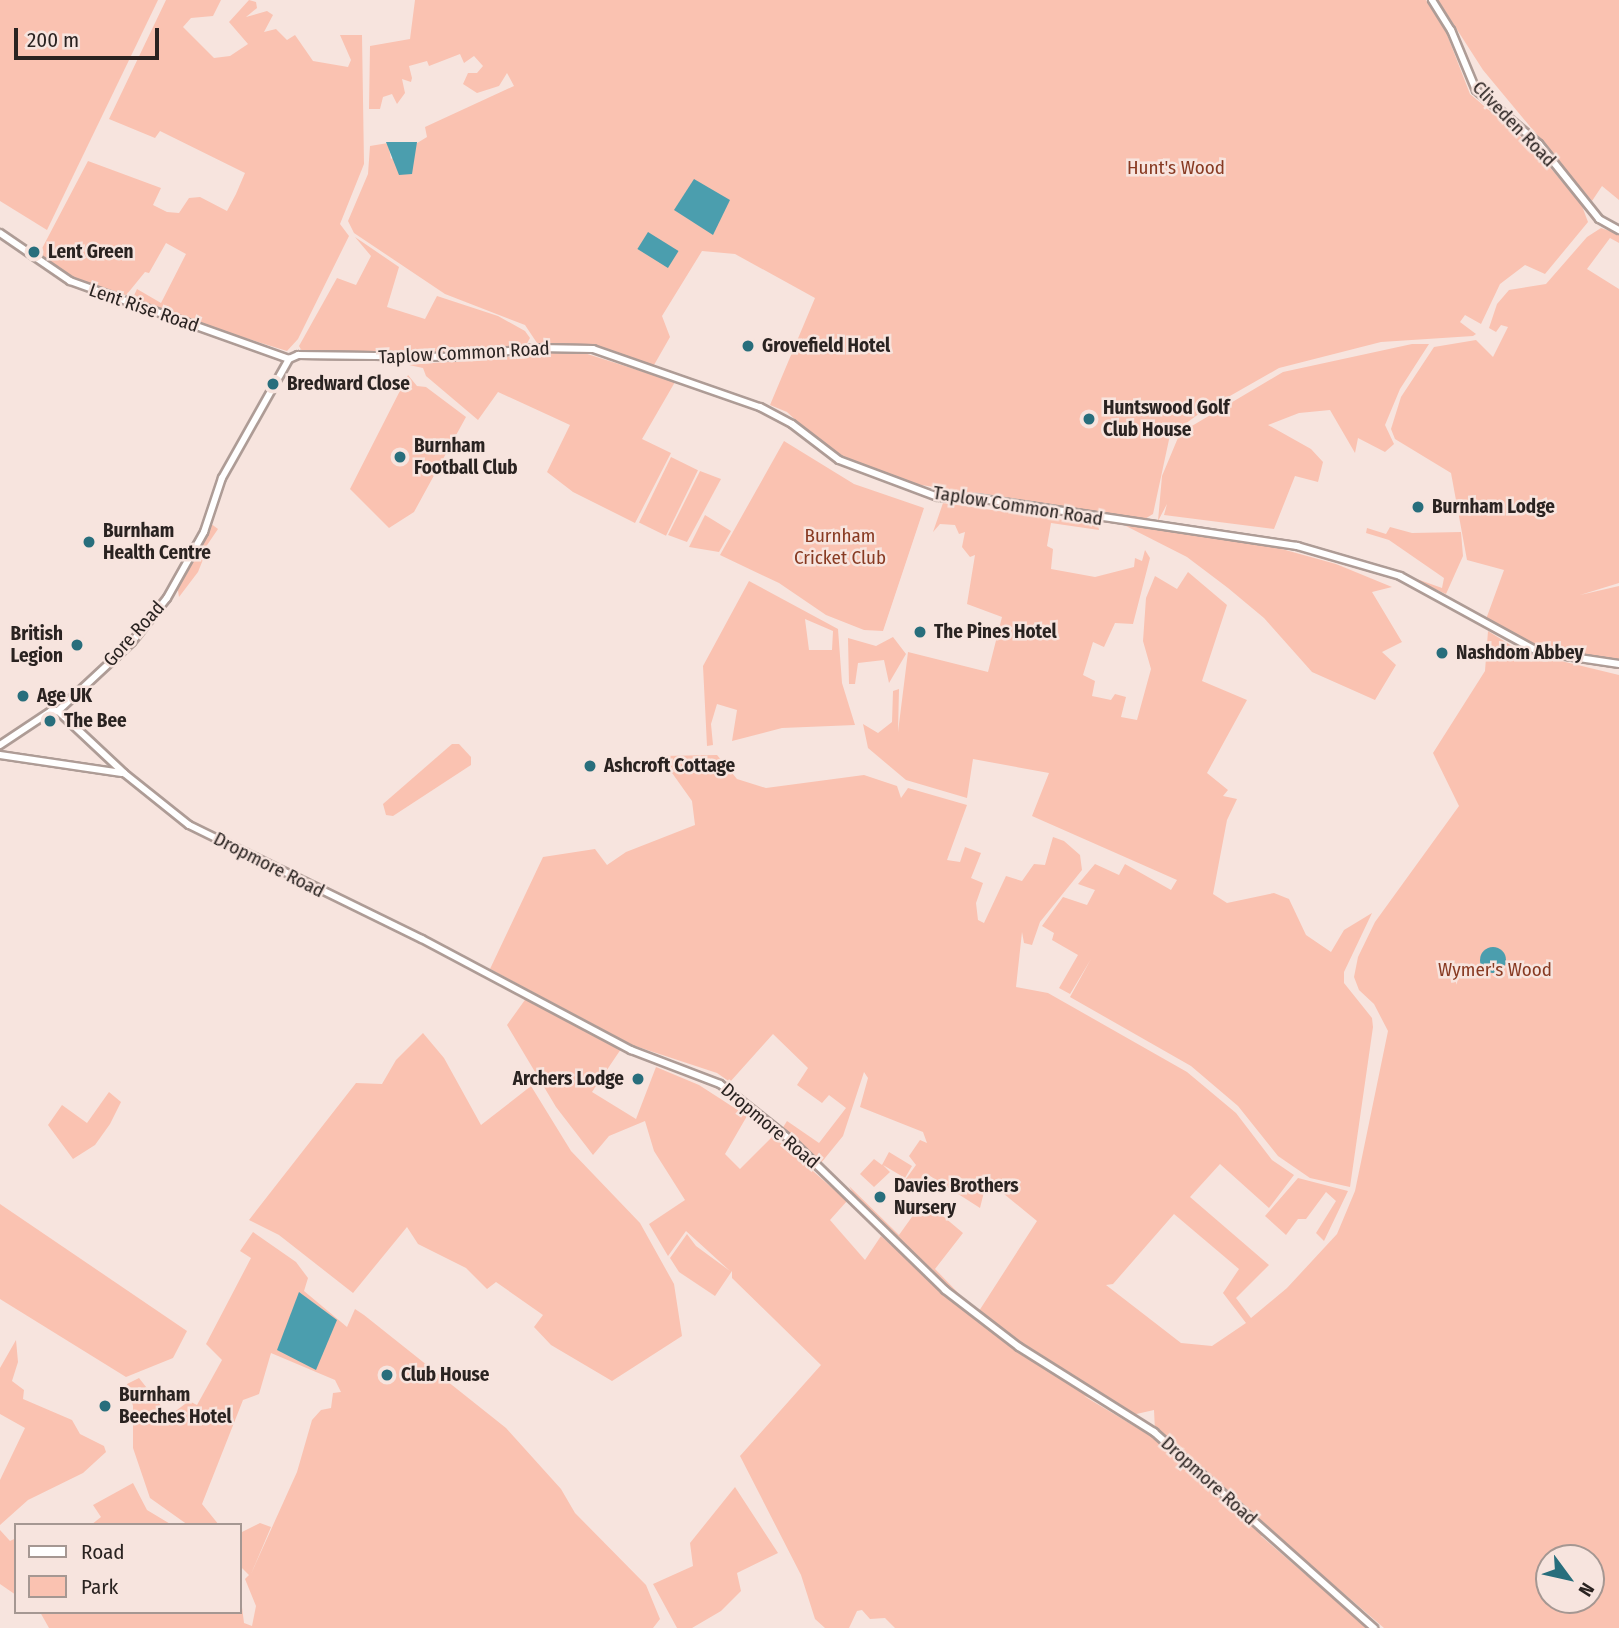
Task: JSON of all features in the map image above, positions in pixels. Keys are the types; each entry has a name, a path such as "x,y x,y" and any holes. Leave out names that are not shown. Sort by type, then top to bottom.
{"street":[{"name":"Cliveden Road","path":"1432,0 1451,30 1476,90 1539,144 1600,219 1619,230"},
{"name":"Lent Rise Road","path":"0,233 70,281 289,359"},
{"name":"Taplow Common Road","path":"289,359 298,355 452,357 538,348 593,349 760,407 792,424 839,460 938,497 976,498 1297,546 1399,576 1539,652 1619,664"},
{"name":"Gore Road","path":"0,745 51,711 58,711 132,642 173,589 204,531 222,478 289,359"},
{"name":"Dropmore Road","path":"58,711 124,773 189,825 422,939 631,1050 720,1083 793,1142 945,1290 1019,1347 1154,1433 1374,1628"},
{"path":"0,755 124,773"},
{"path":"109,771 114,764"}],"green space":[{"path":"0,0 158,0 47,230 0,201"},
{"path":"166,0 221,0 213,16 191,18 183,27 214,58 230,56 248,44 229,22 249,0 256,2 257,8 246,17 267,11 273,15 264,32 276,29 287,40 295,35 313,61 348,67 351,60 340,35 362,35 364,164 340,224 349,236 298,339 287,351 131,302 137,289 161,303 186,254 166,243 149,273 145,272 123,299 68,277 38,256 88,161 161,188 153,205 167,212 179,213 189,198 200,197 227,211 236,194 245,173 160,131 155,138 109,119"},
{"name":"Hunt's Wood","path":"415,0 1426,0 1446,32 1470,94 1534,148 1582,206 1588,222 1545,274 1525,265 1500,284 1481,324 1465,315 1460,322 1476,334 1473,336 1381,342 1279,368 1200,413 1170,435 1153,514 1143,520 915,484 835,457 787,412 770,405 815,298 735,254 702,251 662,316 670,337 654,365 581,344 539,346 525,325 445,294 354,233 348,221 368,174 370,146 388,143 391,159 427,137 425,127 514,86 507,73 499,86 477,93 463,84 468,73 477,73 483,66 474,56 464,63 460,54 429,66 427,61 409,66 411,82 402,79 405,93 397,104 392,94 383,97 380,109 369,109 370,46 410,39"},
{"path":"1438,0 1619,0 1619,200 1602,186 1592,201 1483,70"},
{"path":"1601,228 1619,234 1619,243 1610,238 1587,269 1619,289 1619,583 1580,595 1619,586 1619,662 1524,644 1485,622 1504,570 1467,560 1451,473 1395,439 1391,429 1401,397 1434,347 1476,340 1493,357 1508,327 1501,325 1496,332 1489,328 1497,304 1509,290 1546,284 1587,237"},
{"path":"355,237 399,267 387,307 425,319 437,296 498,316 525,331 530,338 525,347 436,356 303,353 299,346 337,278 356,285 371,256"},
{"path":"1412,344 1429,344 1400,389 1385,425 1394,444 1385,452 1358,438 1355,453 1330,410 1299,413 1268,425 1311,449 1323,462 1318,482 1295,476 1274,529 1164,515 1167,504 1158,521 1162,476 1180,433 1283,372"},
{"path":"578,351 675,382 642,439 671,453 635,523 573,492 547,472 570,425 498,392 478,420 426,376 423,368 409,365"},
{"path":"408,375 417,386 426,387 466,417 414,512 389,528 350,489"},
{"name":"Burnham Cricket Club","path":"784,441 854,484 924,508 883,631 864,630 826,615 779,583 720,555"},
{"path":"671,457 698,470 666,536 639,523"},
{"path":"700,471 721,479 687,542 668,535"},
{"path":"943,503 1098,525 1099,530 1051,523 1047,546 1053,549 1051,569 1095,577 1134,567 1135,558 1142,561 1145,550 1150,558 1133,624 1115,623 1104,647 1093,642 1083,675 1095,681 1092,696 1111,700 1115,694 1126,697 1121,717 1137,720 1151,669 1143,641 1146,598 1155,576 1177,589 1188,572 1227,605 1202,681 1247,700 1207,773 1228,790 1223,796 1237,799 1227,820 1213,894 1227,903 1274,893 1289,899 1306,935 1331,952 1344,930 1372,913 1344,972 1344,983 1372,1018 1373,1027 1350,1187 1310,1178 1278,1156 1238,1106 1191,1066 1070,997 1091,959 1070,994 1059,988 1078,955 1052,940 1054,933 1042,926 1063,897 1087,905 1095,890 1078,884 1095,864 1119,875 1125,864 1171,890 1177,880 1032,816 1049,773 973,759 967,798 906,780 868,748 863,724 878,733 892,722 893,691 899,689 898,732 908,652 988,672 1002,617 967,604 975,555 970,557 962,547 965,532 959,534 955,525 940,524 933,532"},
{"path":"705,515 731,531 719,552 689,547"},
{"path":"210,523 218,529 201,554 204,557 198,572 179,597 177,584"},
{"path":"1126,526 1210,529 1336,564 1392,587 1372,592 1402,642 1382,652 1396,665 1375,700 1312,672 1264,618 1228,588 1187,557"},
{"path":"1390,527 1412,533 1461,532 1463,556 1446,594 1400,573 1442,588 1444,578 1389,540 1366,533 1367,528 1386,534"},
{"path":"749,581 838,629 842,683 855,725 782,728 732,741 737,710 717,704 711,724 713,745 707,746 703,666","holes":["805,619 833,631 832,650 809,650"]},
{"name":"Wymer's Wood","path":"1488,631 1520,651 1619,675 1619,1628 1384,1628 1155,1431 1154,1410 1132,1415 1084,1396 1149,1435 1266,1533 1261,1536 1367,1628 895,1628 885,1618 870,1619 862,1610 857,1611 849,1628 825,1628 815,1619 801,1575 740,1456 821,1365 732,1278 732,1271 715,1296 679,1272 670,1258 687,1234 696,1246 730,1271 686,1231 668,1256 649,1224 685,1200 654,1151 645,1121 609,1136 593,1155 556,1107 507,1025 527,997 621,1049 592,1092 636,1119 656,1067 699,1085 747,1116 725,1154 740,1169 773,1136 847,1201 830,1220 865,1260 881,1236 959,1306 969,1305 979,1311 1037,1221 987,1180 980,1208 927,1174 914,1193 903,1183 916,1165 909,1156 920,1140 927,1143 923,1132 860,1107 868,1078 864,1072 843,1136 821,1163 782,1129 787,1121 819,1143 846,1108 829,1095 822,1103 797,1085 808,1068 773,1034 730,1082 717,1073 632,1045 490,969 543,857 595,849 607,865 626,852 695,825 692,801 660,756 717,755 737,779 766,788 864,775 897,786 901,798 908,788 967,805 947,860 960,862 965,847 981,853 971,878 983,883 976,903 978,920 984,923 1006,876 1022,881 1034,864 1045,865 1053,837 1064,841 1080,855 1082,870 1040,922 1032,945 1024,943 1022,932 1016,987 1048,993 1187,1072 1236,1113 1272,1160 1294,1175 1269,1208 1220,1164 1190,1197 1269,1265 1236,1298 1251,1318 1287,1288 1337,1234 1355,1191 1388,1031 1374,1004 1359,990 1354,977 1358,957 1375,922 1459,806 1433,753 1485,671","holes":["1174,1214 1239,1269 1223,1293 1246,1323 1212,1346 1181,1343 1106,1285 1113,1284"]},
{"path":"893,637 906,654 889,683 884,660 858,663 855,684 849,684 848,638 876,646"},
{"path":"452,744 459,744 471,757 471,765 393,816 386,815 383,804"},
{"path":"423,1033 444,1058 481,1125 531,1086 571,1151 640,1223 674,1284 682,1336 612,1381 551,1345 534,1327 543,1315 496,1282 487,1289 466,1268 418,1244 407,1227 353,1293 279,1235 249,1220 356,1083 382,1084 396,1060"},
{"path":"109,1092 121,1102 110,1124 95,1145 73,1159 48,1125 62,1105 87,1123"},
{"path":"889,1152 912,1166 905,1178 883,1165 890,1172 874,1187 860,1174 874,1159 882,1165"},
{"path":"1298,1178 1348,1191 1324,1241 1316,1233 1336,1201 1326,1192 1306,1219 1298,1219 1286,1235 1265,1216"},
{"path":"849,1186 899,1235 924,1200 963,1233 935,1269 964,1299 894,1238 857,1200"},
{"path":"0,1204 187,1331 173,1358 126,1377 0,1299"},
{"path":"253,1232 296,1262 308,1278 304,1291 347,1327 355,1309 506,1428 561,1489 575,1513 646,1585 660,1619 653,1628 49,1628 41,1614 242,1614 242,1607 244,1623 252,1626 256,1606 245,1579 249,1575 242,1568 242,1532 260,1523 271,1527 251,1574 297,1472 312,1420 321,1410 331,1408 333,1393 341,1392 335,1380 271,1353 259,1394 243,1400 202,1504 217,1523 185,1523 150,1498 133,1448 133,1406 127,1384 139,1378 169,1416 189,1401 197,1405 222,1360 206,1344 251,1258 240,1251"},
{"path":"16,1340 18,1362 12,1381 24,1390 23,1399 72,1420 80,1434 104,1446 106,1452 83,1473 28,1500 0,1525 0,1480 25,1428 0,1414 0,1368"},
{"path":"133,1483 147,1510 169,1523 94,1523 101,1517 93,1505"},
{"path":"735,1487 778,1553 737,1573 741,1591 721,1611 692,1628 677,1628 653,1584 693,1566 690,1543"},
{"path":"0,1530 10,1541 14,1539 14,1594 0,1584"}],"water":[{"path":"386,142 417,142 412,174 399,175"},
{"path":"694,179 730,200 713,235 674,210"},
{"path":"648,232 679,251 668,268 637,249"},
{"path":"1493,947 1502,951 1506,960 1502,969 1493,973 1484,969 1480,960 1484,951"},
{"path":"299,1292 337,1320 316,1370 277,1350"}],"place":[{"name":"Lent Green","path":"34,252"},
{"name":"Grovefield Hotel","path":"748,346"},
{"name":"Bredward Close","path":"273,384"},
{"name":"Huntswood Golf Club House","path":"1089,419"},
{"name":"Burnham Football Club","path":"400,457"},
{"name":"Burnham Lodge","path":"1418,507"},
{"name":"Burnham Health Centre","path":"89,542"},
{"name":"The Pines Hotel","path":"920,632"},
{"name":"British Legion","path":"77,645"},
{"name":"Nashdom Abbey","path":"1442,653"},
{"name":"Age UK","path":"23,696"},
{"name":"The Bee","path":"50,721"},
{"name":"Ashcroft Cottage","path":"590,766"},
{"name":"Archers Lodge","path":"638,1079"},
{"name":"Davies Brothers Nursery","path":"880,1197"},
{"name":"Club House","path":"387,1375"},
{"name":"Burnham Beeches Hotel","path":"105,1406"}]}
